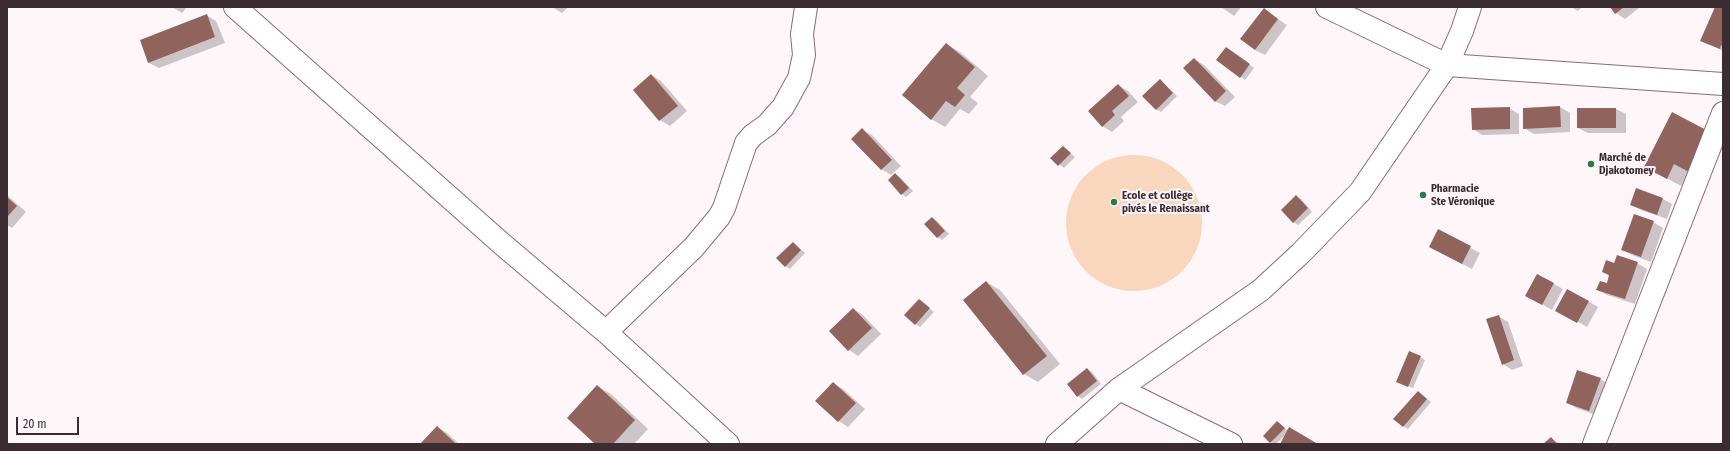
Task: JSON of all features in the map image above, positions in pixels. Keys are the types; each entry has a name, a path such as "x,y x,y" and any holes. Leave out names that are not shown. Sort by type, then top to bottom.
{"street":[{"path":"235,7 502,244 606,332 728,444"},
{"path":"606,332 694,247 724,208 746,143 753,135 767,125 784,106 799,78 804,55 802,34 806,7"},
{"path":"1327,7 1447,65 1723,84"},
{"path":"1057,444 1120,389 1261,290 1301,253 1360,192 1447,65 1462,32 1470,7"},
{"path":"1594,444 1723,113"},
{"path":"1120,389 1231,444"}],"shaded area":[{"path":"1127,155 1141,155 1160,160 1172,166 1187,180 1197,197 1201,210 1201,236 1197,249 1191,261 1177,276 1172,280 1154,288 1141,291 1127,291 1108,286 1096,280 1081,266 1077,261 1069,243 1066,230 1066,216 1071,197 1077,185 1091,170 1096,166 1114,158"}],"building":[{"path":"1610,7 1624,7 1615,14"},
{"path":"1715,7 1723,7 1723,46 1721,45 1720,49 1700,41"},
{"path":"1264,8 1278,19 1255,50 1240,39"},
{"path":"207,14 215,37 148,63 140,40"},
{"path":"946,43 975,67 957,88 965,95 955,107 946,101 931,120 902,95"},
{"path":"1226,47 1250,64 1240,78 1216,60"},
{"path":"1194,58 1226,91 1215,102 1183,68"},
{"path":"651,74 678,106 659,121 633,90"},
{"path":"1160,79 1173,93 1156,110 1142,96"},
{"path":"1118,84 1129,96 1112,111 1115,115 1102,127 1088,111"},
{"path":"1560,106 1561,127 1523,129 1523,108"},
{"path":"1510,107 1510,129 1472,130 1471,108"},
{"path":"1577,108 1616,108 1616,128 1577,128"},
{"path":"1672,112 1710,132 1689,172 1674,164 1667,179 1644,167"},
{"path":"862,128 892,160 881,170 851,139"},
{"path":"1063,146 1071,153 1058,166 1050,158"},
{"path":"895,173 909,188 901,195 888,180"},
{"path":"1636,188 1663,198 1657,215 1630,205"},
{"path":"1296,195 1308,208 1293,223 1281,210"},
{"path":"7,197 17,206 7,217"},
{"path":"1634,214 1654,221 1641,257 1621,250"},
{"path":"932,217 945,231 937,238 924,224"},
{"path":"1438,229 1471,246 1462,264 1429,247"},
{"path":"793,242 801,250 785,267 776,258"},
{"path":"1617,255 1638,262 1625,299 1596,290 1600,281 1607,283 1609,275 1602,272 1606,260 1614,263"},
{"path":"1537,274 1554,283 1542,305 1525,296"},
{"path":"986,281 1047,356 1023,375 963,300"},
{"path":"1567,289 1589,301 1577,323 1555,311"},
{"path":"919,299 930,308 915,325 904,315"},
{"path":"853,308 872,328 848,351 829,331"},
{"path":"1499,315 1514,360 1502,365 1486,319"},
{"path":"1409,351 1421,356 1408,387 1396,382"},
{"path":"1087,368 1097,381 1077,397 1067,384"},
{"path":"1577,370 1601,378 1589,411 1566,403"},
{"path":"833,382 856,403 838,422 815,401"},
{"path":"597,385 635,420 613,444 595,444 567,418"},
{"path":"1418,391 1427,399 1403,427 1393,419"},
{"path":"1277,421 1285,428 1270,443 1263,436"},
{"path":"437,426 456,444 420,444"},
{"path":"1289,427 1318,444 1280,444"},
{"path":"1551,437 1557,444 1543,444"}],"place":[{"name":"Marché de Djakotomey","path":"1591,164"},
{"name":"Pharmacie Ste Véronique","path":"1423,195"},
{"name":"Ecole et collège pivés le Renaissant","path":"1114,202"}]}
